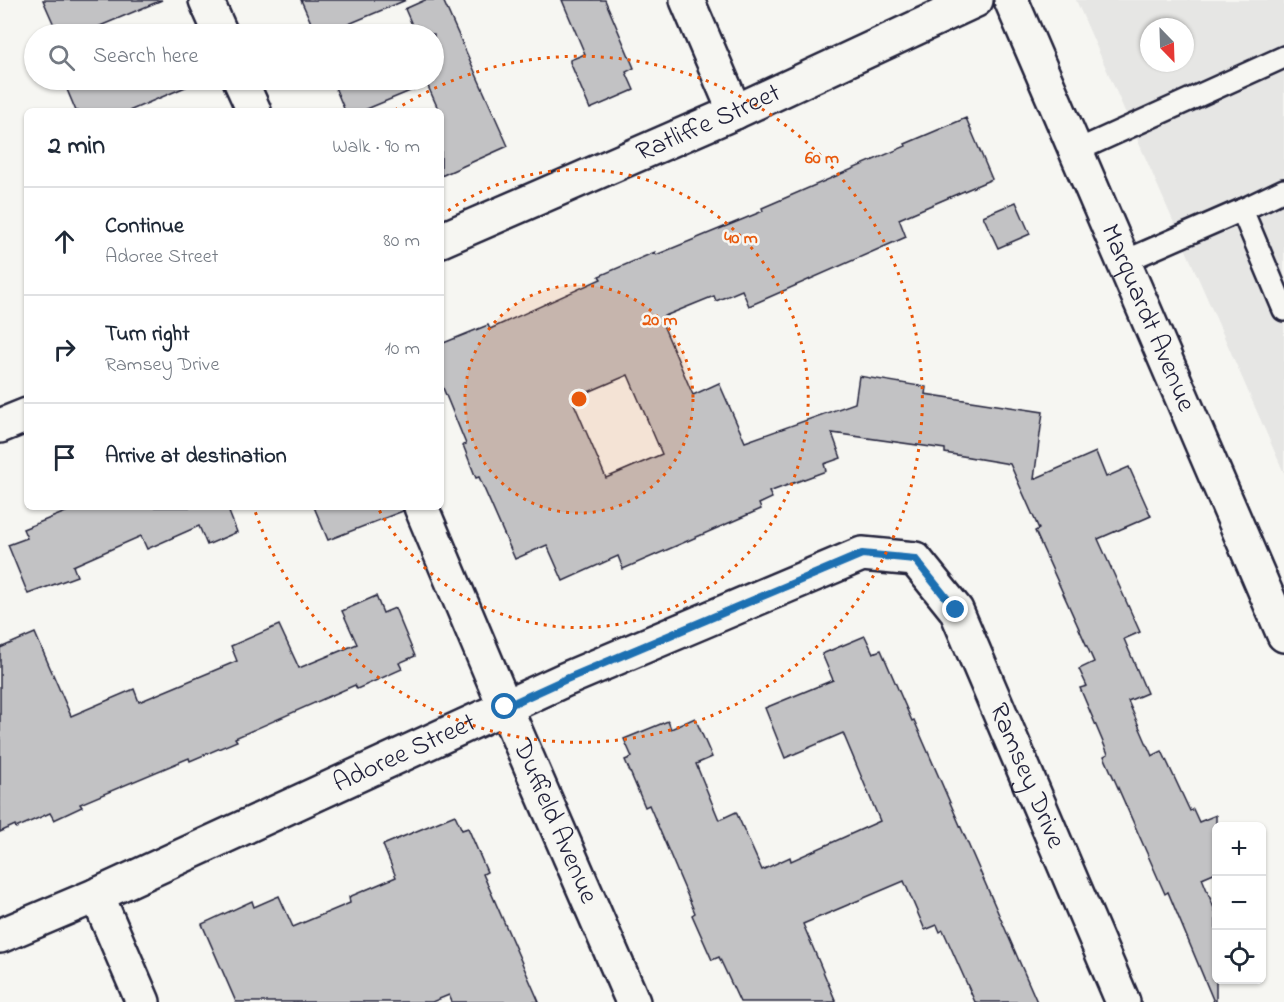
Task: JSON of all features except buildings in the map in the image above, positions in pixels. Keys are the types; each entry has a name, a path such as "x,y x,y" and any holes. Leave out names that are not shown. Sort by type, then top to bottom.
{"street":[{"path":"206,0 217,24"},
{"path":"687,0 735,112"},
{"name":"Ratliffe Street","path":"444,239 735,112 976,0"},
{"name":"Marquardt Avenue","path":"1011,0 1284,635"},
{"path":"245,90 253,108"},
{"path":"0,426 24,415"},
{"name":"Duffield Avenue","path":"422,510 633,1002"},
{"name":"Adoree Street","path":"0,936 97,895 564,680 862,554 915,559"},
{"name":"Ramsey Drive","path":"915,559 956,610 1123,1002"},
{"path":"97,895 143,1002"}],"lane":[{"path":"1076,151 1284,57"},
{"path":"1124,262 1284,190"},
{"path":"1242,210 1284,310"}],"shaded area":[{"path":"1076,0 1284,0 1284,473"}],"route":[{"path":"505,707 862,554 915,559 956,610"}]}
